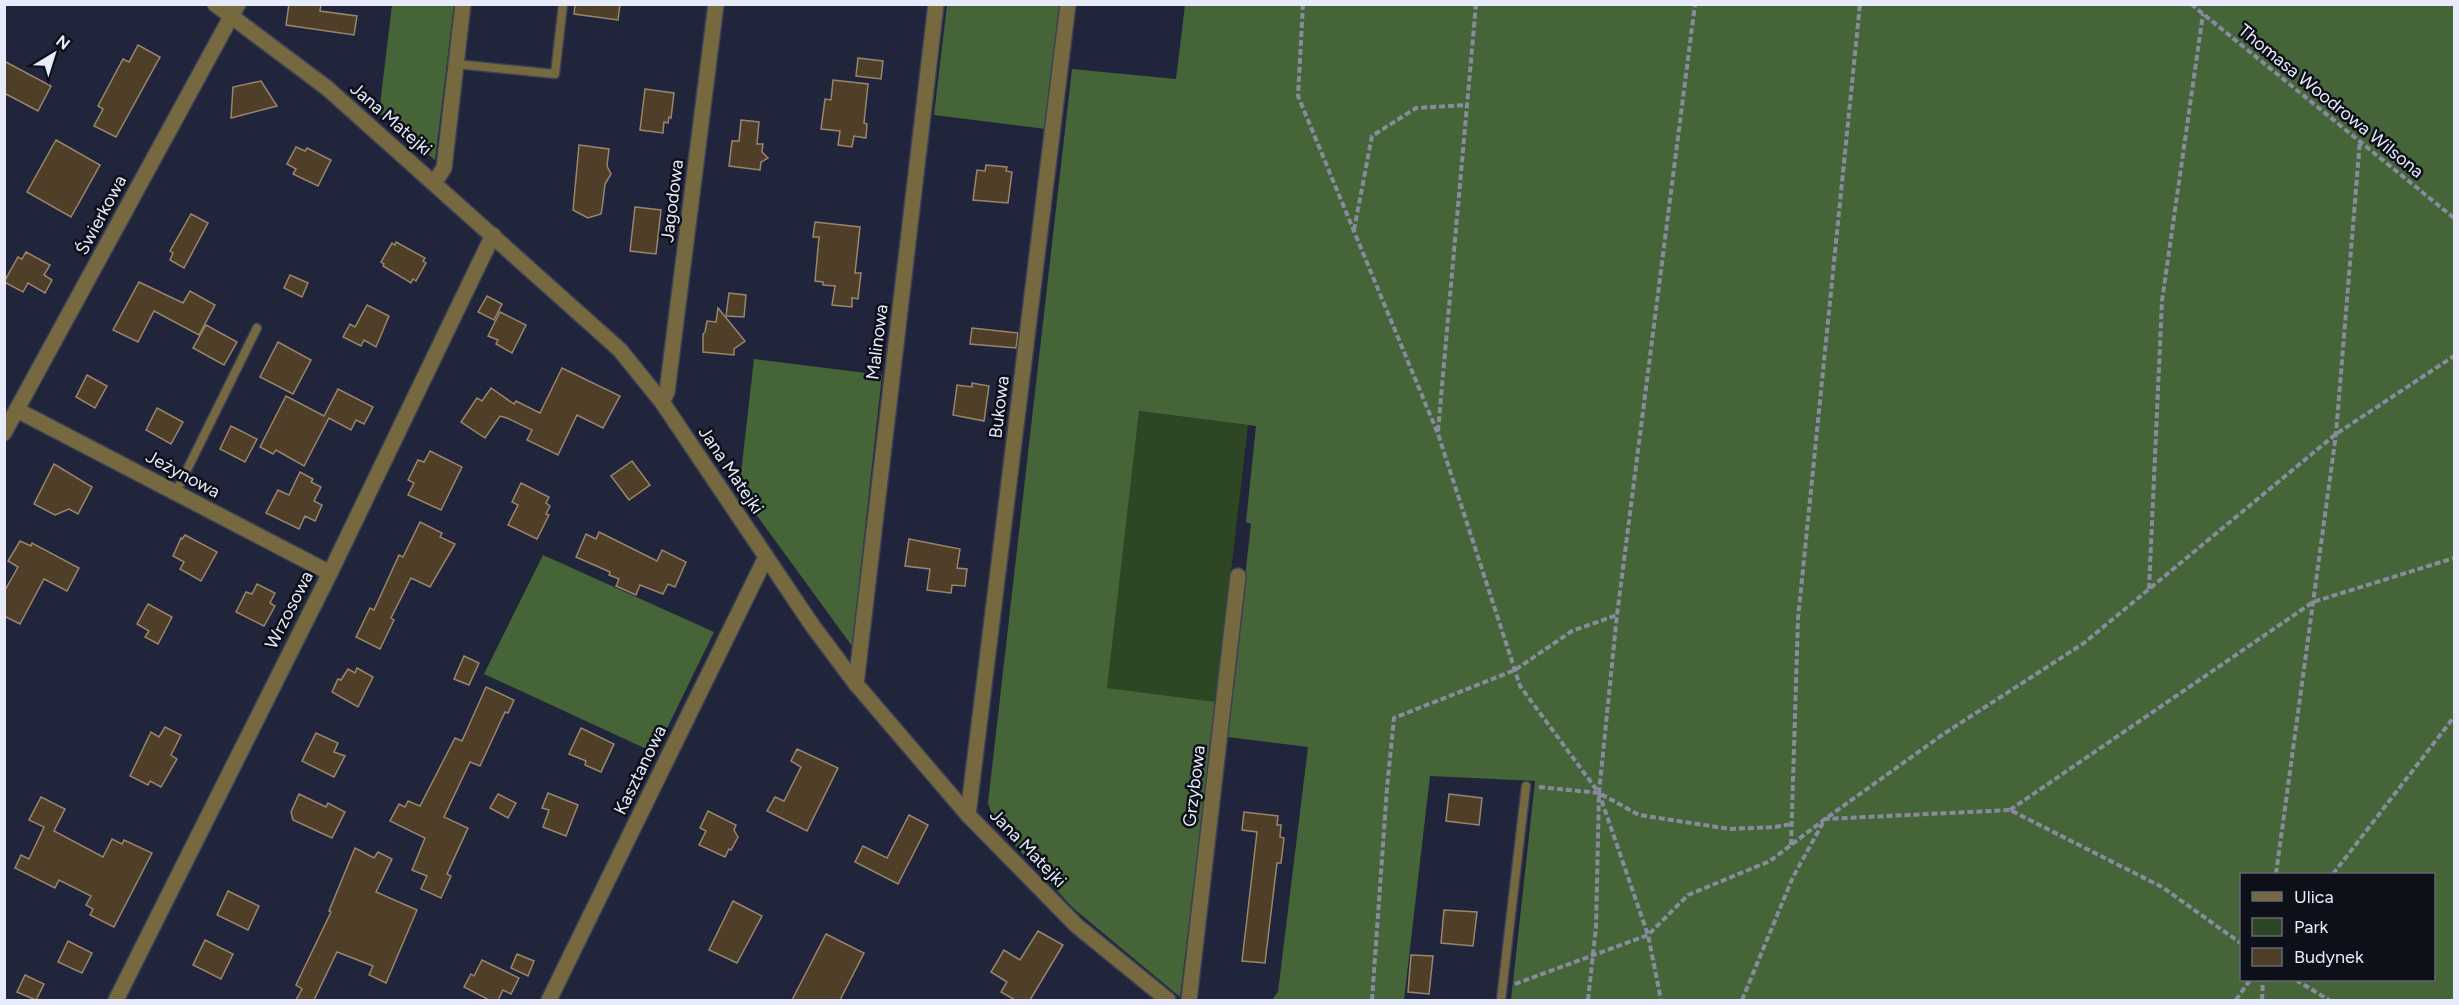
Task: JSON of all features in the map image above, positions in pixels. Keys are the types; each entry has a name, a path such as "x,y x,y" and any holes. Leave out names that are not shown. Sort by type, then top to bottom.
{"street":[{"name":"Jana Matejki","path":"215,4 235,10 327,88 620,350 662,402 812,625 856,684 968,815 1077,927 1168,1000"},
{"path":"434,183 444,168 463,4"},
{"name":"Jagodowa","path":"662,402 667,392 716,4"},
{"name":"Malinowa","path":"856,684 936,4"},
{"name":"Bukowa","path":"968,815 1068,4"},
{"name":"Świerkowa","path":"4,433 235,10"},
{"name":"Wrzosowa","path":"116,1000 330,573 493,235"},
{"name":"Jeżynowa","path":"17,410 330,573"},
{"name":"Kasztanowa","path":"549,1000 766,558"},
{"name":"Grzybowa","path":"1189,1000 1238,576"}],"lane":[{"path":"456,64 555,75 563,4"},
{"path":"176,492 257,328"},
{"path":"1501,1000 1526,786"}],"path":[{"path":"1303,4 1298,96 1438,434 1520,686 1599,793 1648,935 1661,1000"},
{"path":"1438,434 1476,4"},
{"path":"1588,1000 1596,927 1599,793 1617,615 1695,4"},
{"path":"1791,845 1798,619 1860,4"},
{"name":"Thomasa Woodrowa Wilsona","path":"2191,4 2454,218"},
{"path":"2149,589 2162,301 2203,14"},
{"path":"1354,231 1372,136 1416,108 1467,105"},
{"path":"2276,873 2336,434 2360,140"},
{"path":"1503,988 1648,935 1688,895 1770,861 1824,819 1945,733 2084,643 2336,434 2454,357"},
{"path":"2010,810 2313,602 2454,558"},
{"path":"1372,1000 1394,718 1515,670 1572,631 1617,615"},
{"path":"2334,873 2454,717"},
{"path":"1526,786 1599,793 1639,815 1730,830 1791,824"},
{"path":"1824,819 2010,810 2162,887 2240,943"},
{"path":"1742,1000 1793,877 1824,819"},
{"path":"2236,1000 2249,981"},
{"path":"2262,1000 2263,981"},
{"path":"2298,981 2329,1000"}],"green space":[{"path":"392,5 454,5 435,160 379,113"},
{"path":"947,5 1061,5 1046,129 934,115"},
{"path":"1185,5 2454,5 2454,1000 1511,1000 1535,781 1430,776 1404,1000 1272,1000 1278,992 1308,747 1227,737 1251,524 1246,522 1256,426 1139,411 1107,688 1216,702 1180,997 1073,908 995,824 988,803 1072,69 1176,79"},
{"path":"754,359 882,375 852,646 739,491"},
{"path":"1138,411 1248,425 1216,702 1106,688"},
{"path":"543,555 714,632 655,753 484,674"}],"building":[{"path":"289,4 321,4 320,11 357,16 354,35 286,25"},
{"path":"575,4 620,4 618,20 574,14"},
{"path":"138,45 160,57 116,137 94,126 103,109 98,106 123,59 129,62"},
{"path":"858,58 883,61 881,79 856,76"},
{"path":"4,61 51,86 38,111 4,93"},
{"path":"833,80 868,84 864,123 867,124 866,138 854,136 852,147 838,145 840,131 821,129 825,99 831,100"},
{"path":"261,81 277,106 231,118 233,87"},
{"path":"645,89 674,93 671,118 669,117 668,123 664,122 663,133 640,130"},
{"path":"741,120 759,122 757,144 763,144 762,152 768,158 761,162 760,170 729,166 732,141 739,141"},
{"path":"56,140 100,165 71,217 27,192"},
{"path":"579,145 609,149 607,166 611,174 605,184 601,214 588,218 573,210"},
{"path":"296,147 305,151 307,148 331,160 318,186 293,174 296,169 287,164"},
{"path":"986,165 1007,167 1006,171 1012,172 1008,203 973,200 977,170 985,171"},
{"path":"635,207 661,210 656,254 630,251"},
{"path":"191,214 208,223 184,268 170,260 173,253 170,251"},
{"path":"815,222 860,227 855,273 861,273 858,299 852,298 852,307 832,305 835,286 823,285 823,282 815,281 819,237 813,237"},
{"path":"396,242 425,258 423,261 426,263 416,281 413,279 411,283 383,266 381,262 392,243 395,245"},
{"path":"26,252 50,265 44,275 52,280 45,293 28,283 23,292 4,282 18,257 22,259"},
{"path":"290,275 308,283 302,297 284,288"},
{"path":"139,282 183,303 190,291 215,305 199,335 154,311 138,342 113,330"},
{"path":"729,293 746,295 744,317 726,316"},
{"path":"487,296 502,304 494,320 478,312"},
{"path":"367,305 389,316 376,347 364,340 361,346 343,337 350,324 355,327"},
{"path":"718,308 745,341 734,349 734,355 703,352 703,334 707,321 716,322"},
{"path":"500,312 526,325 512,353 496,344 498,340 488,336"},
{"path":"206,325 237,342 224,365 193,348"},
{"path":"972,328 1018,333 1016,348 970,344"},
{"path":"278,342 311,360 293,394 260,377"},
{"path":"562,368 620,396 603,428 577,415 558,455 527,440 532,430 507,418 500,416 485,438 461,422 477,398 482,401 491,388 514,404 516,401 540,413"},
{"path":"87,375 107,386 95,408 76,397"},
{"path":"972,383 989,386 984,421 953,415 957,385 972,387"},
{"path":"338,389 373,407 364,424 356,420 351,430 329,418 304,466 276,450 273,454 260,447 286,396 324,416"},
{"path":"157,408 183,422 171,444 146,430"},
{"path":"231,426 257,439 245,462 220,449"},
{"path":"430,451 462,467 441,510 408,495 414,483 408,480 418,460 424,462"},
{"path":"632,461 650,485 629,500 611,476"},
{"path":"54,464 92,487 78,514 69,509 55,515 34,504"},
{"path":"300,472 313,479 311,482 321,487 314,501 322,505 315,521 305,516 299,529 266,513 278,490 289,495"},
{"path":"521,483 549,497 546,503 550,506 546,514 549,515 537,539 508,525 518,505 512,502"},
{"path":"420,522 442,533 440,537 455,544 430,587 411,578 391,618 394,620 380,649 356,637 370,608 374,610 399,555 403,557"},
{"path":"599,532 657,561 662,550 686,562 675,587 668,584 663,594 640,585 636,595 616,586 619,579 609,575 610,572 576,557 586,534 596,539"},
{"path":"185,535 217,552 201,581 180,569 184,562 173,556 181,538"},
{"path":"909,539 960,549 957,568 967,569 965,586 952,585 951,593 927,590 930,569 905,566"},
{"path":"20,541 31,546 32,543 79,568 67,591 44,579 20,624 4,616 4,592 18,567 8,561"},
{"path":"257,584 275,593 270,603 275,606 264,626 236,612 246,592 252,594"},
{"path":"148,604 172,617 158,644 145,637 149,631 137,624"},
{"path":"464,656 479,663 469,685 454,679"},
{"path":"357,668 373,677 358,707 332,692 338,679 341,680 348,669 355,673"},
{"path":"486,687 514,700 508,713 505,712 480,766 470,762 444,817 468,828 447,874 451,876 441,898 421,889 427,876 412,870 425,838 390,821 399,804 405,807 408,801 420,806 455,738 462,741"},
{"path":"165,727 181,735 171,755 177,759 161,787 150,781 148,785 130,776 151,732 159,737"},
{"path":"581,728 614,744 601,772 585,765 586,761 569,754"},
{"path":"316,733 338,743 334,752 345,756 334,777 302,761"},
{"path":"797,749 838,768 807,831 767,811 775,797 784,801 801,767 791,761"},
{"path":"548,793 578,805 566,836 543,827 549,810 542,808"},
{"path":"299,794 326,807 328,803 345,812 332,838 293,820 291,812"},
{"path":"498,794 516,803 508,818 490,808"},
{"path":"1449,794 1482,798 1479,825 1446,821"},
{"path":"41,797 65,809 54,831 103,857 112,839 122,844 124,840 152,853 114,927 90,915 93,909 86,905 91,896 59,880 55,888 15,868 21,855 29,859 44,827 29,820"},
{"path":"708,811 736,825 734,830 738,837 725,857 699,845 706,831 700,828"},
{"path":"1244,812 1278,816 1277,825 1281,825 1280,837 1284,838 1281,863 1277,863 1265,963 1242,961 1257,832 1242,830"},
{"path":"909,815 928,825 898,884 855,862 863,846 887,858"},
{"path":"355,848 374,858 378,852 392,859 376,892 417,910 386,983 369,975 373,966 337,952 314,1000 296,1000 302,989 296,985 331,912 329,911"},
{"path":"228,891 259,906 248,930 217,915"},
{"path":"733,901 762,916 737,963 709,950"},
{"path":"1444,910 1477,912 1473,946 1441,943"},
{"path":"1038,931 1063,945 1030,1000 1015,1000 1001,992 1007,982 991,972 1004,950 1020,960"},
{"path":"826,934 864,953 840,1000 792,1000"},
{"path":"205,940 233,954 221,979 193,965"},
{"path":"68,941 92,953 82,973 58,962"},
{"path":"517,954 534,961 528,976 511,968"},
{"path":"1411,955 1433,956 1429,994 1408,992"},
{"path":"482,960 519,978 511,994 503,990 498,1000 489,1000 464,987 471,974 474,976"},
{"path":"25,975 44,984 36,1000 17,992"}]}
